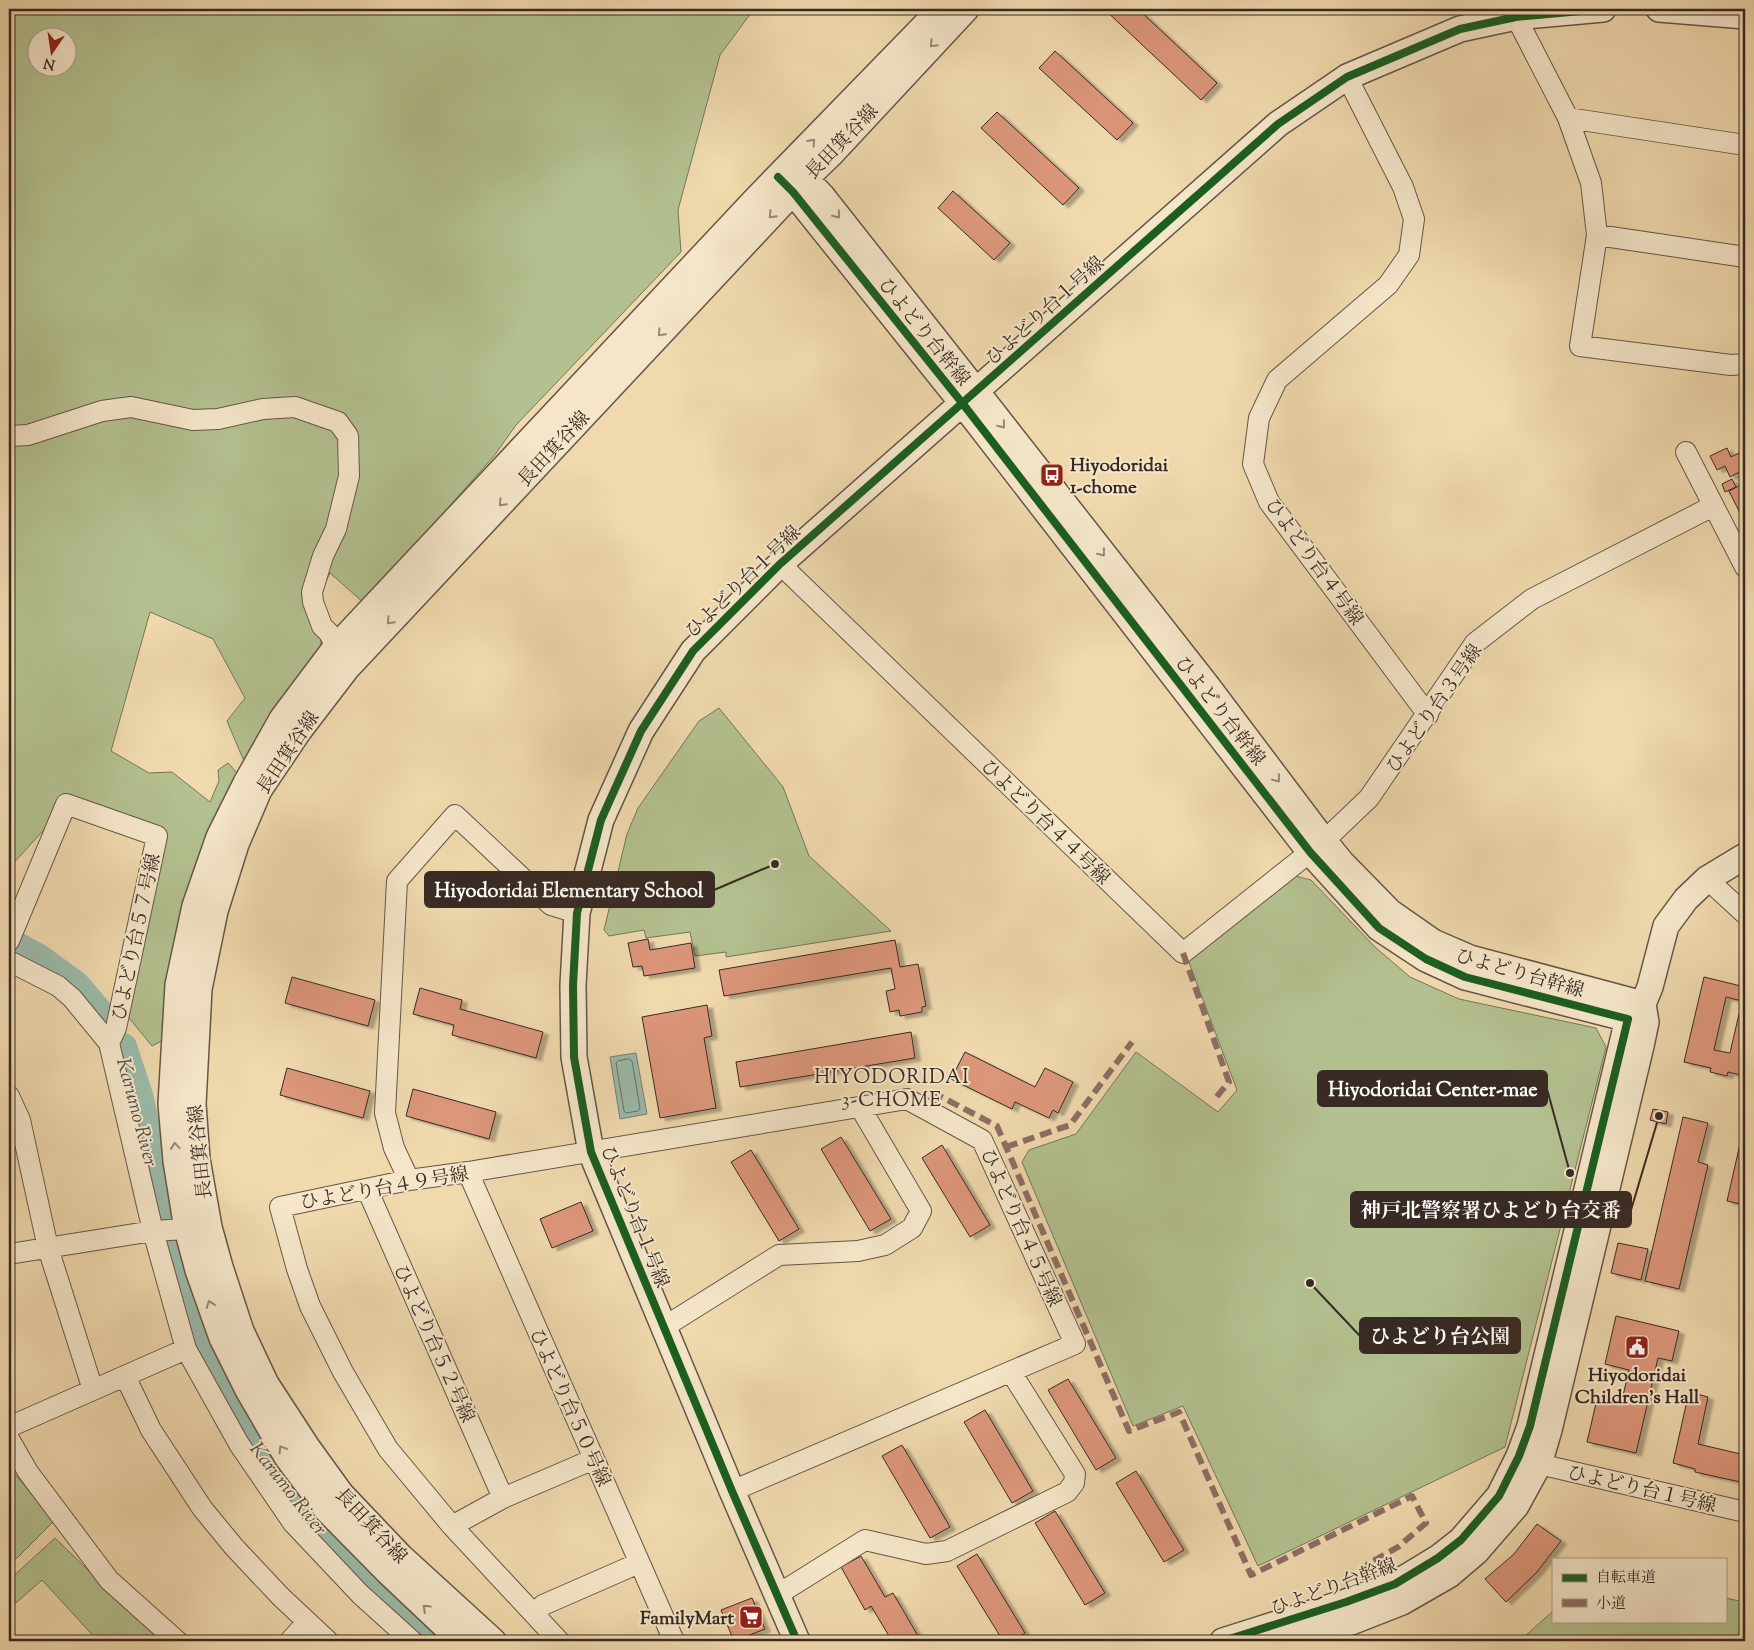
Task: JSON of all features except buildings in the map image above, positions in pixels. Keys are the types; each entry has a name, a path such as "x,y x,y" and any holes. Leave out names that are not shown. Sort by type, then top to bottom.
{"street":[{"name":"長田箕谷線","path":"493,1641 400,1556 348,1501 306,1447 266,1384 242,1331 220,1267 198,1228 176,1161 171,1104 178,985 195,906 219,837 246,783 282,719 336,647 791,178 830,154 966,9"},
{"name":"ひよどり台１号線","path":"796,1641 591,1152 574,1057 573,985 577,913 601,820 641,731 693,651 780,564 1278,124 1348,77 1460,29 1516,17 1603,9"},
{"path":"1660,9 1745,16"},
{"name":"長田箕谷線","path":"461,1641 388,1572 326,1509 287,1457 248,1390 222,1338 198,1270 197,1159 193,1104 198,988 215,911 236,844 260,790 298,732 346,668 791,178 937,12"},
{"path":"1516,17 1568,118 1591,184 1596,235 1580,346 1731,365 1745,364"},
{"name":"ひよどり台４号線","path":"1348,77 1403,187 1414,219 1409,255 1388,285 1277,380 1259,418 1253,464 1269,502 1428,714"},
{"path":"1568,118 1745,145"},
{"name":"ひよどり台幹線","path":"791,178 822,196 969,398 1208,687 1317,846 1390,912 1433,942 1470,958 1639,1015"},
{"path":"1596,235 1745,257"},
{"path":"9,436 28,435 102,411 131,407 194,420 218,419 262,409 295,406 338,422 348,436 349,476 336,529 323,556 312,592 313,602 322,626 329,632 336,647"},
{"path":"1686,452 1745,566"},
{"name":"ひよどり台３号線","path":"1317,846 1369,798 1475,643 1532,599 1713,506"},
{"name":"ひよどり台４４号線","path":"780,564 1182,953 1317,846"},
{"name":"ひよどり台５７号線","path":"9,941 66,804 157,836 116,1028 109,1043"},
{"path":"409,1180 394,1148 385,1113 397,881 455,815 551,905 577,913"},
{"path":"1639,1015 1650,987 1666,926 1686,899 1707,879 1745,856"},
{"path":"1707,879 1745,914"},
{"path":"9,961 58,986 72,998 109,1043 153,1231 186,1349 239,1444 293,1523 360,1594 412,1641"},
{"name":"ひよどり台幹線","path":"1288,1641 1351,1622 1402,1602 1449,1575 1476,1552 1516,1506 1539,1464 1549,1430 1639,1015"},
{"name":"ひよどり台幹線","path":"1223,1641 1346,1602 1395,1584 1438,1558 1461,1540 1499,1496 1530,1426 1639,1015"},
{"path":"9,1096 20,1120 48,1248 94,1390"},
{"name":"ひよどり台４５号線","path":"591,1152 907,1099 982,1140 1075,1344 732,1491"},
{"path":"664,1327 779,1255 858,1251 884,1245 912,1228 921,1211 860,1107"},
{"name":"ひよどり台４９号線","path":"559,1641 452,1526 388,1449 342,1372 310,1306 297,1270 280,1206 409,1180 591,1152"},
{"name":"ひよどり台５０号線","path":"468,1172 674,1641"},
{"name":"ひよどり台５２号線","path":"367,1189 503,1498"},
{"path":"9,1254 153,1231 198,1228"},
{"path":"9,1428 186,1349"},
{"path":"777,1595 865,1540 926,1554 947,1551 1067,1492 1074,1484 1075,1474 1011,1372"},
{"path":"125,1376 151,1430 202,1508 234,1547 281,1597 328,1641"},
{"path":"9,1439 28,1472 109,1580 177,1641"},
{"path":"452,1526 503,1498 594,1459"},
{"name":"ひよどり台１号線","path":"1539,1464 1745,1512"},
{"path":"534,1614 543,1605 639,1563"},
{"path":"290,1641 307,1622"}],"green space":[{"path":"9,9 754,9 720,55 678,210 681,252 516,425 494,456 364,603 330,573 319,595 321,648 259,746 243,759 227,721 245,698 213,639 150,612 111,751 149,773 172,772 210,802 219,781 218,770 228,763 238,774 167,1038 152,1046 129,1018 161,830 70,795 52,821 9,868"},
{"path":"719,708 783,787 809,856 891,931 726,957 726,952 695,956 690,932 646,938 644,930 609,936 604,930 627,834 638,808 699,721"},
{"path":"1295,876 1311,880 1375,947 1410,977 1459,999 1596,1028 1606,1047 1505,1447 1258,1566 1183,1406 1133,1426 1022,1162 1029,1150 1076,1134 1136,1052 1218,1112 1237,1090 1188,960"},
{"path":"9,1467 54,1521 9,1566"},
{"path":"55,1538 161,1641 98,1641 42,1580 9,1609 9,1580"},
{"path":"1726,1598 1745,1602 1745,1641 1524,1641 1524,1637 1552,1612 1552,1622 1726,1622"}],"water":[{"path":"636,1053 647,1114 620,1119 610,1057"}],"waterway":[{"name":"Karumo River","path":"16,947 38,959 75,986 105,1021"},
{"name":"Karumo River","path":"122,1048 138,1097 161,1206"},
{"name":"Karumo River","path":"171,1248 187,1305 219,1379 257,1454 358,1573 432,1641"}],"marked path":[{"path":"1183,953 1229,1082 1213,1101"},
{"path":"1006,1147 1070,1125 1132,1042"},
{"path":"932,1092 997,1126 1129,1431 1179,1412 1251,1575 1412,1496 1426,1523 1398,1547 1368,1564 1374,1577"}],"cycle path":[{"path":"797,1641 732,1491 591,1152 574,1057 573,985 577,913 601,820 641,731 693,651 780,564 1278,124 1347,77 1460,29 1516,17 1603,9"},
{"path":"778,177 793,192 963,404 1310,852 1379,928 1426,959 1465,977 1628,1019 1530,1426 1519,1456 1499,1496 1461,1540 1438,1558 1395,1584 1346,1602 1223,1641"}],"place":[{"name":"Hiyodoridai 1-chome","path":"1052,475"},
{"name":"Hiyodoridai Elementary School","path":"775,864"},
{"name":"神戸北警察署ひよどり台交番","path":"1659,1116"},
{"name":"Hiyodoridai Center-mae","path":"1570,1173"},
{"name":"ひよどり台公園","path":"1310,1283"},
{"name":"Hiyodoridai Children's Hall","path":"1637,1347"},
{"name":"FamilyMart","path":"751,1617"}],"district":[{"name":"HIYODORIDAI 3-CHOME","path":"892,1088"}]}
